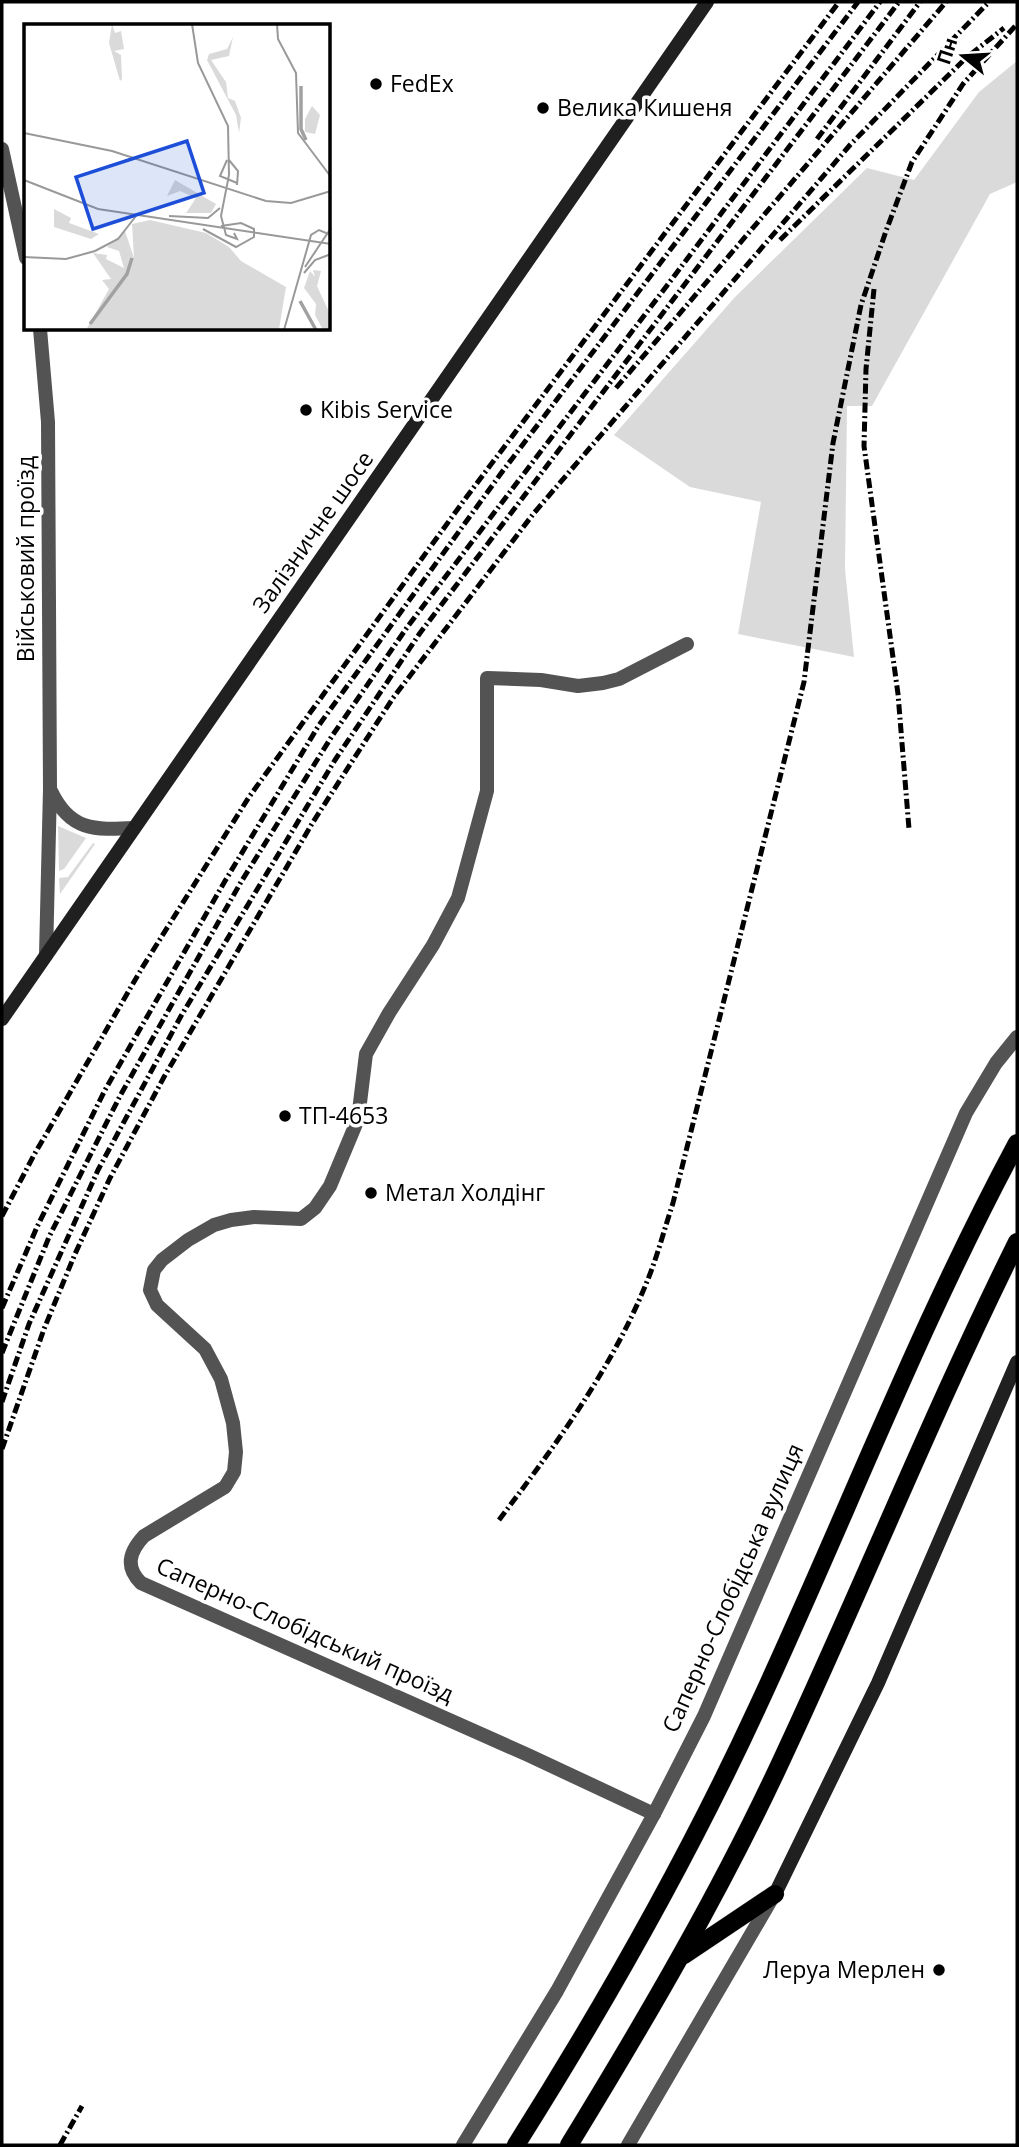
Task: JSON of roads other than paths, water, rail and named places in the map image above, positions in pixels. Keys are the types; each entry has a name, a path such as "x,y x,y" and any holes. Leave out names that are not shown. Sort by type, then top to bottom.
{"main road":[{"path":"516,2145 605,1997 715,1797 955,1265 1017,1143"},
{"path":"569,2145 681,1956 732,1863 783,1758 925,1435 1017,1242"},
{"path":"681,1956 775,1894"}],"street":[{"name":"Залізничне шосе","path":"2,1019 707,2"},
{"path":"2,149 24,249"},
{"name":"Військовий проїзд","path":"40,331 48,422 50,789 46,955"},
{"name":"Саперно-Слобідський проїзд","path":"654,1814 141,1583 132,1574 130,1561 135,1546 144,1536 225,1487 234,1472 236,1451 233,1423 221,1380 205,1349 157,1305 150,1290 154,1270 162,1260 188,1240 214,1225 254,1217 301,1219 315,1208 330,1186 358,1119 366,1054 433,945 457,898 487,791 487,678 541,680 578,685 603,683 619,680 687,644"},
{"path":"50,789 60,809 75,821 95,828 134,828"},
{"name":"Саперно-Слобідська вулиця","path":"463,2145 557,1991 654,1814 704,1716 966,1113 996,1063 1017,1037"},
{"path":"628,2145 775,1894 883,1671 1017,1362"}],"railway":[{"path":"2,1216 34,1155 142,968 249,797 465,499 839,2"},
{"path":"2,1308 37,1227 105,1090 225,881 319,725 502,472 858,2"},
{"path":"2,1353 49,1237 120,1096 241,882 332,736 408,626 880,2"},
{"path":"2,1402 29,1324 98,1170 181,1016 335,760 420,633 899,2"},
{"path":"817,139 920,2"},
{"path":"616,388 946,2"},
{"path":"2,1449 44,1329 110,1178 164,1077 313,822 393,698 534,513 850,145 989,2"},
{"path":"499,1520 541,1464 599,1377 632,1316 654,1264 673,1203 804,682 833,443 861,305 912,162 963,84 1017,24"},
{"path":"780,240 966,58 1004,28"},
{"path":"874,289 866,369 864,446 898,694 909,829"},
{"path":"60,2145 82,2106"}],"place":[{"name":"FedEx","path":"376,84"},
{"name":"Велика Кишеня","path":"543,108"},
{"name":"Kibis Service","path":"306,410"},
{"name":"ТП-4653","path":"285,1116"},
{"name":"Метал Холдінг","path":"371,1193"},
{"name":"Леруа Мерлен","path":"939,1970"}]}
